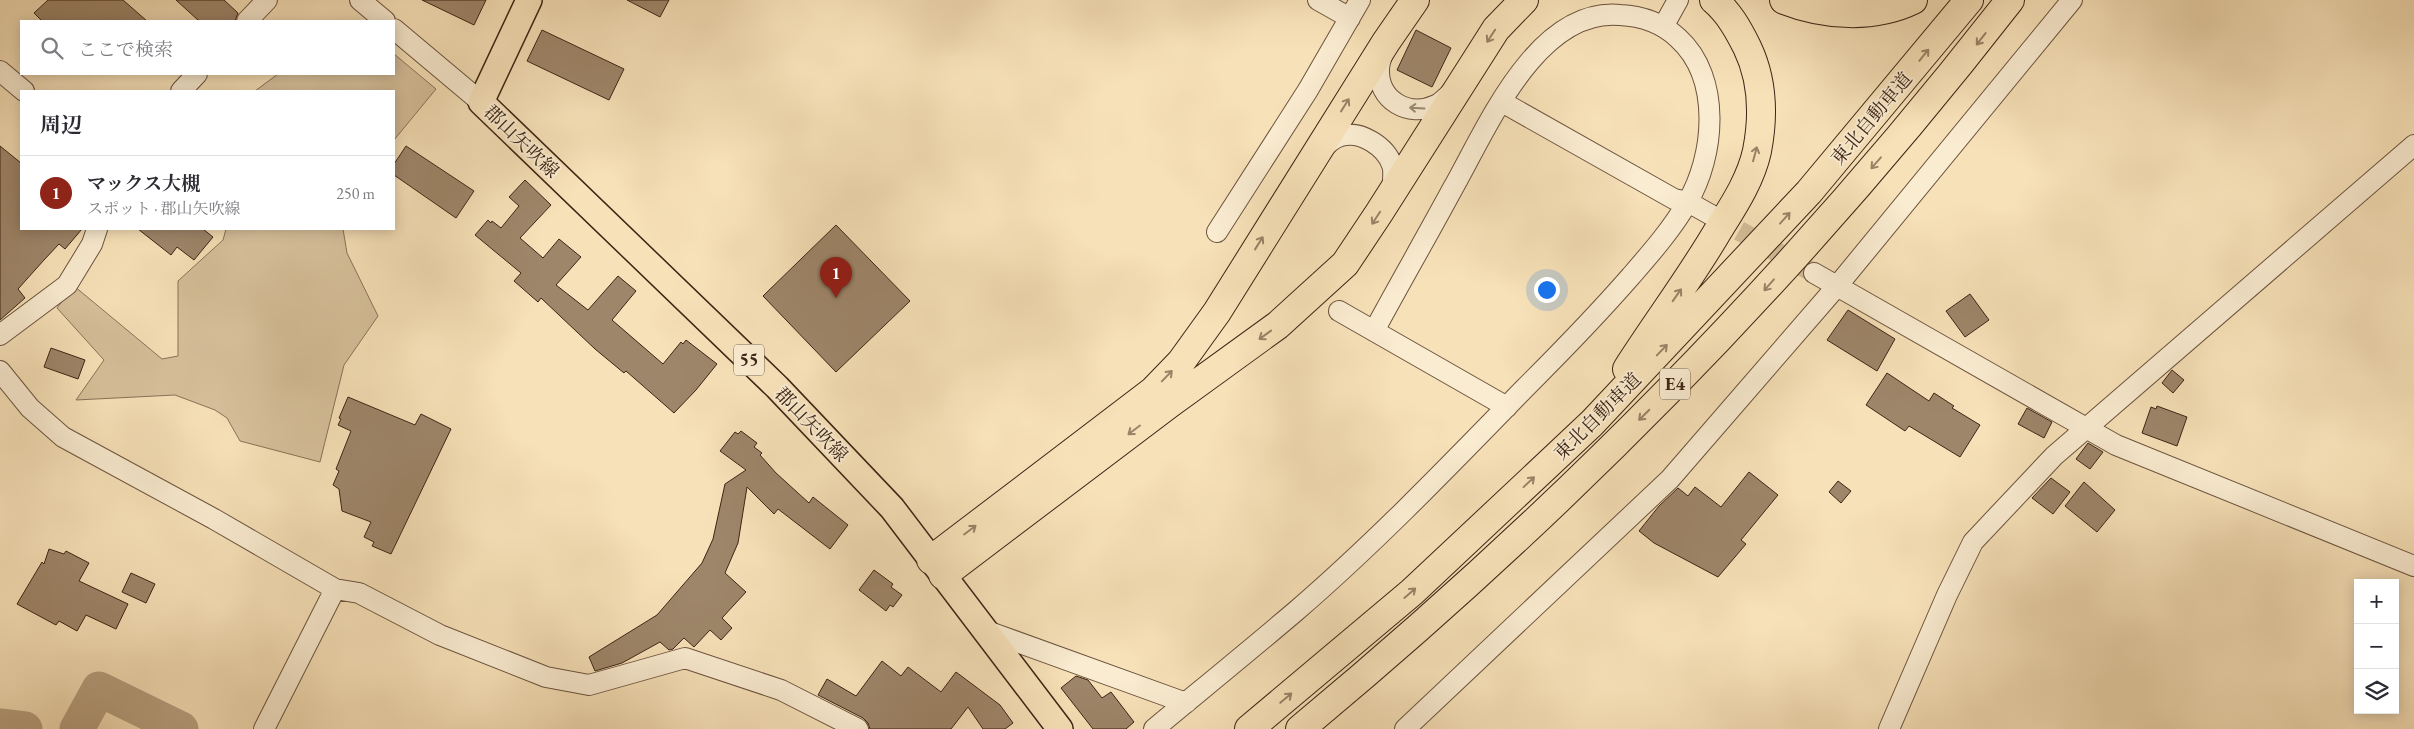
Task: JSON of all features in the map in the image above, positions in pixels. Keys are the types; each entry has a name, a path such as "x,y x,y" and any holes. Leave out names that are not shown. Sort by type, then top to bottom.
{"highway":[{"path":"937,567 1153,391 1181,362 1217,312 1386,42 1415,0"},
{"path":"937,567 1278,325 1345,264 1392,194 1496,29 1524,0"},
{"path":"1592,423 1715,237 1746,183 1757,152 1762,117 1760,86 1751,56 1736,25 1714,0"},
{"path":"1784,0 1819,10 1861,14 1898,8 1913,0"},
{"name":"東北自動車道","path":"1249,729 1412,592 1592,423 1725,284 1809,192 1968,0"},
{"name":"東北自動車道","path":"1300,729 1364,676 1506,549 1694,365 1759,296 1891,146 1972,49 2010,0"}],"main road":[{"name":"郡山矢吹線","path":"529,0 482,102 777,388 892,508 1060,729"}],"street":[{"path":"248,20 267,0"},
{"path":"360,0 384,20"},
{"path":"1318,0 1350,18"},
{"path":"1217,232 1308,90 1360,0"},
{"path":"1663,27 1678,0"},
{"path":"1405,729 1670,479 1838,286 2072,0"},
{"path":"1154,729 1317,591 1386,528 1507,407 1615,294 1656,248 1688,202 1703,168 1710,116 1704,79 1695,58 1679,39 1663,27 1634,16 1606,13 1582,19 1561,31 1544,46 1511,86 1374,331"},
{"path":"395,29 482,102"},
{"path":"1386,42 1379,69 1381,84 1387,98 1402,107 1426,109 1437,105 1458,87"},
{"path":"0,70 23,90"},
{"path":"182,90 197,75"},
{"path":"1502,102 1674,199 1688,202 1714,216"},
{"path":"1310,162 1328,144 1342,135 1359,136 1374,142 1387,154 1393,167 1392,194"},
{"path":"1889,729 1947,595 1973,542 2054,456 2414,145"},
{"path":"0,335 67,285 92,244 97,230"},
{"path":"1814,273 2116,445 2414,566"},
{"path":"1339,311 1507,407"},
{"path":"0,371 30,408 63,437 214,519 334,589 359,593 440,636 546,677 589,685 685,658 781,690 858,729"},
{"path":"264,729 334,589"},
{"path":"984,630 1186,702"}],"shaded area":[{"path":"395,55 436,89 395,139 395,90 256,90 277,75 395,75"},
{"path":"226,230 343,230 347,253 378,316 344,365 320,462 240,441 227,418 215,410 175,395 76,400 104,360 57,308 74,286 162,359 178,356 178,281 223,240"}],"building":[{"path":"48,0 123,0 146,20 41,20 34,13"},
{"path":"176,0 224,0 238,13 235,20 198,20"},
{"path":"422,0 486,0 474,25"},
{"path":"627,0 669,0 660,17"},
{"path":"542,30 624,69 609,100 527,61"},
{"path":"1416,30 1451,48 1432,87 1397,70"},
{"path":"0,146 20,162 20,230 81,230 65,249 59,244 44,260 18,289 25,298 0,320"},
{"path":"406,146 474,191 456,218 395,176 395,162"},
{"path":"525,180 551,205 520,238 543,258 559,239 581,257 556,285 588,310 618,276 636,291 612,320 663,364 681,342 683,344 686,340 717,364 674,413 626,371 624,373 595,349 541,298 538,302 514,281 521,273 475,235 488,220 501,228 519,206 509,197"},
{"path":"836,225 910,301 836,372 763,296"},
{"path":"139,230 204,230 213,237 194,260 177,247 171,255"},
{"path":"1970,294 1989,320 1965,337 1946,311"},
{"path":"1848,310 1895,339 1877,371 1827,340"},
{"path":"51,348 85,360 78,379 44,367"},
{"path":"2172,370 2184,380 2173,393 2162,383"},
{"path":"1887,373 1929,401 1934,393 1954,406 1952,408 1980,425 1960,457 1909,426 1905,431 1866,405"},
{"path":"348,397 415,425 421,414 451,429 391,554 372,546 374,542 364,537 371,522 342,511 339,489 333,485 339,471 336,469 351,431 338,425"},
{"path":"2157,406 2187,417 2177,446 2142,433 2151,407 2156,409"},
{"path":"2027,408 2052,422 2044,438 2018,424"},
{"path":"741,431 757,443 754,447 762,453 760,455 776,473 809,503 813,497 848,525 830,549 778,509 774,514 747,487 738,543 725,573 746,592 722,618 732,628 721,640 710,630 694,647 684,638 673,649 669,650 660,642 622,663 595,671 589,657 657,615 702,563 713,539 725,484 746,470 720,451 735,432 738,434"},
{"path":"2088,443 2103,452 2090,469 2076,459"},
{"path":"1749,472 1778,495 1741,540 1746,544 1718,577 1654,543 1639,531 1659,506 1678,488 1688,496 1695,487 1721,507"},
{"path":"2051,478 2070,492 2053,514 2032,498"},
{"path":"1838,481 1851,491 1841,503 1829,492"},
{"path":"2084,482 2115,510 2097,532 2065,506"},
{"path":"49,549 64,554 66,551 89,563 79,581 128,604 116,629 86,615 77,631 59,621 56,625 17,604 42,562 44,564"},
{"path":"874,570 893,584 891,587 902,595 893,607 890,605 886,611 859,590"},
{"path":"131,573 155,584 146,603 122,592"},
{"path":"882,661 901,676 908,667 941,692 956,672 1000,705 1013,723 1005,729 983,729 968,707 951,729 870,729 868,723 863,718 818,695 827,679 856,696"},
{"path":"1076,676 1088,680 1102,698 1111,692 1134,722 1126,729 1093,729 1061,688"}],"waterway":[{"path":"77,729 99,689 181,729"},
{"path":"0,726 25,729"}],"tunnel":[{"path":"1713,216 1814,273"}],"place":[{"name":"マックス大槻","path":"836,298"}]}
